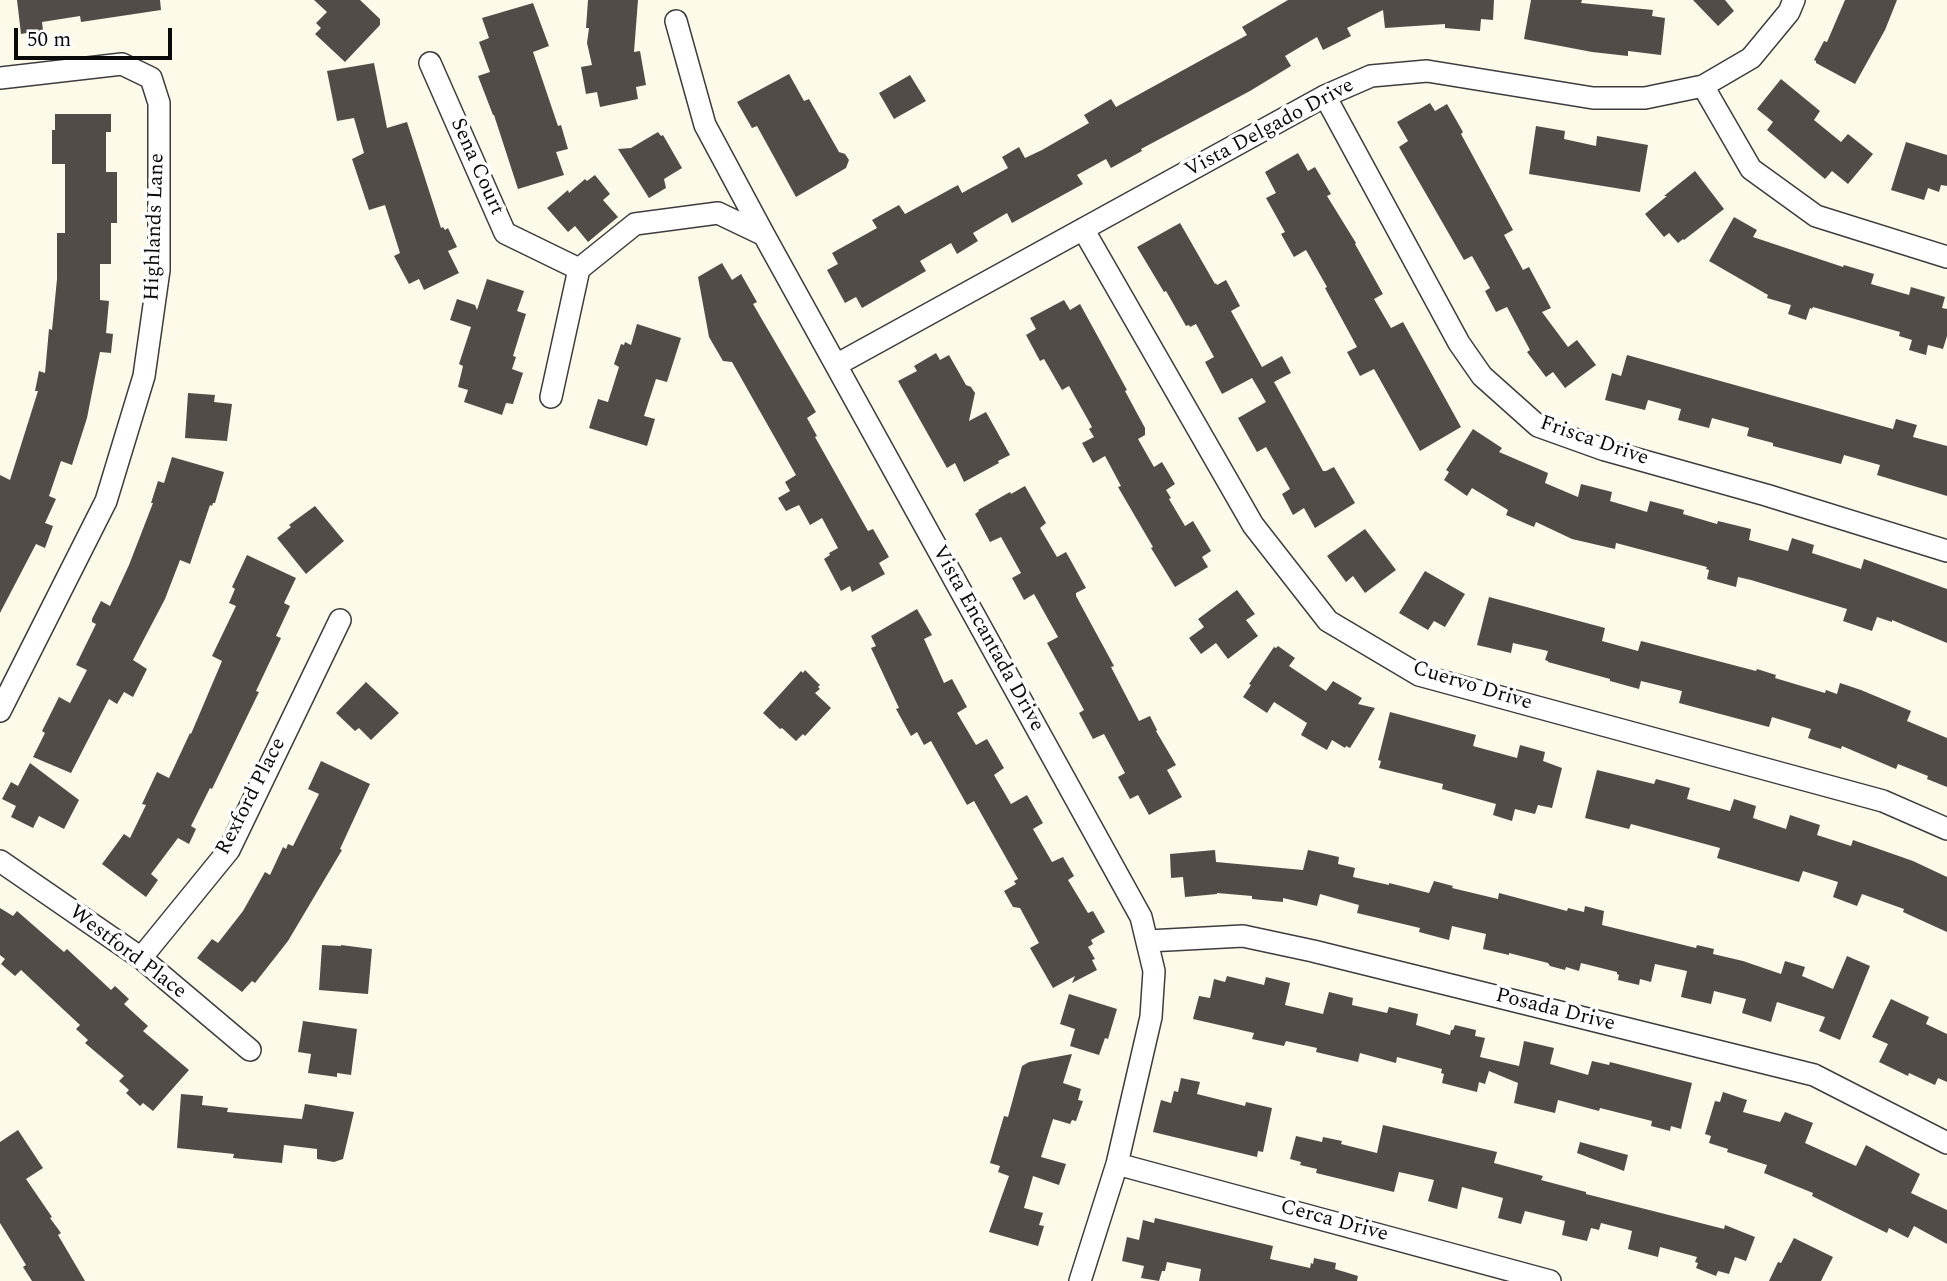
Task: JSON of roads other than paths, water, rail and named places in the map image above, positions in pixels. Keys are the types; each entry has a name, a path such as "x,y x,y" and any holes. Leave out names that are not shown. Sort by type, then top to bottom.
{"street":[{"name":"Vista Delgado Drive","path":"836,365 1325,96 1371,76 1427,71 1594,98 1645,98 1703,86 1751,58 1789,12 1794,0"},
{"name":"Vista Encantada Drive","path":"676,21 705,125 1141,916 1154,971 1151,1017 1117,1164 1080,1281"},
{"name":"Sena Court","path":"430,63 505,233 579,269"},
{"name":"Highlands Lane","path":"0,78 122,64 151,78 159,103 159,270 144,376 106,501 0,711"},
{"path":"1703,86 1751,169 1816,216 1947,257"},
{"name":"Frisca Drive","path":"1325,96 1459,344 1482,376 1538,426 1605,450 1766,495 1947,551"},
{"path":"551,397 579,269 635,224 718,213 764,235"},
{"name":"Cuervo Drive","path":"1083,229 1253,525 1328,621 1419,675 1883,801 1947,830"},
{"name":"Rexford Place","path":"141,958 229,850 340,620"},
{"name":"Westford Place","path":"0,861 141,958 250,1050"},
{"name":"Posada Drive","path":"1148,941 1243,936 1800,1071 1814,1075 1947,1143"},
{"name":"Cerca Drive","path":"1117,1164 1550,1281"}]}
